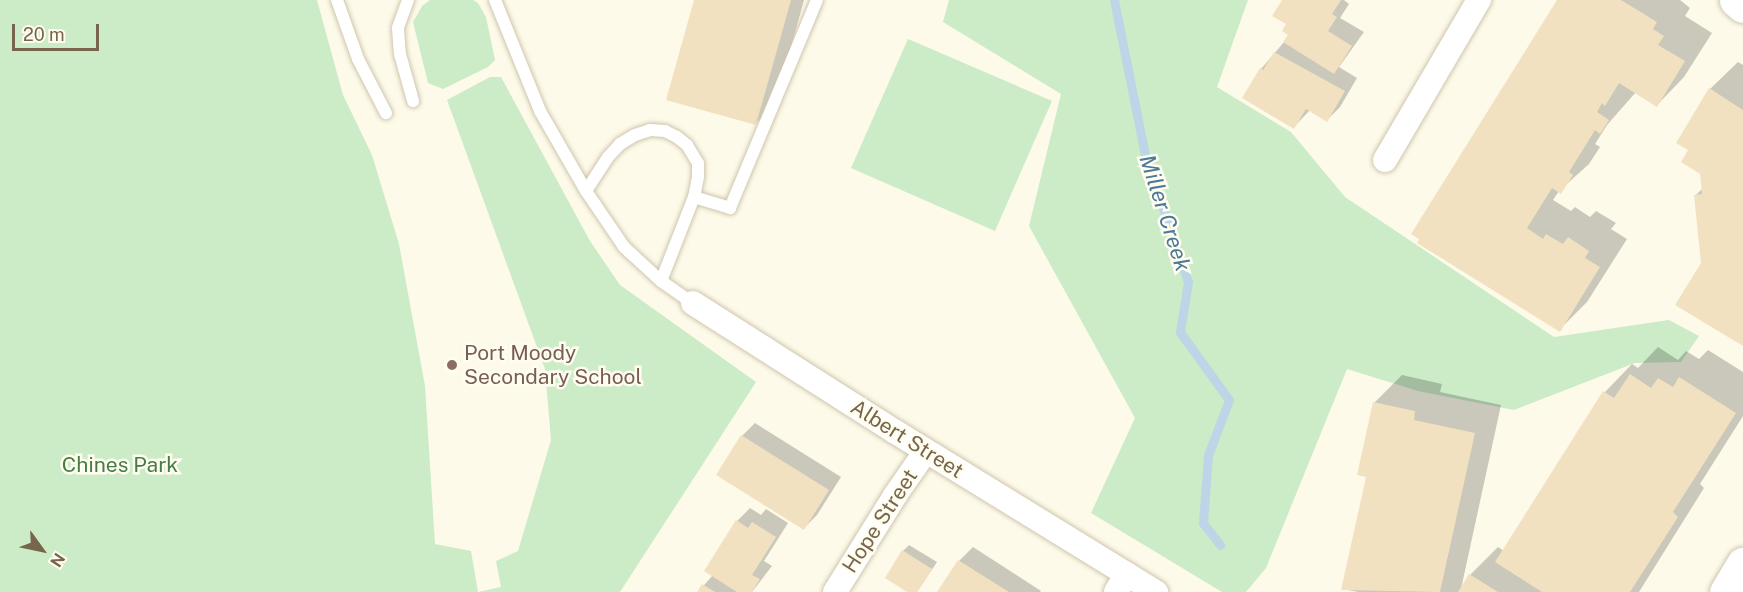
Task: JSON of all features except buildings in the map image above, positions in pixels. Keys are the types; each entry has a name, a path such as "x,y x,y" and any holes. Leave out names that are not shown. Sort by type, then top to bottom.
{"main road":[{"path":"1736,0 1743,6"},
{"path":"1726,592 1743,564"}],"street":[{"path":"1385,160 1479,0"},
{"name":"Albert Street","path":"693,303 926,451 1122,583 1156,592"},
{"name":"Hope Street","path":"835,592 896,494 926,451"}],"lane":[{"path":"337,0 358,59 386,113"},
{"path":"408,0 398,28 400,54 413,102"},
{"name":"Albert Street","path":"495,0 540,111 586,191 624,247 661,281 693,303"},
{"path":"694,197 730,208 817,0"},
{"path":"586,191 608,157 620,144 650,130 665,131 677,136 693,152 698,170 694,197 661,281"}],"green space":[{"name":"Chines Park","path":"0,0 317,0 343,95 372,155 399,244 425,386 435,544 471,551 478,592 0,592"},
{"path":"430,0 473,0 478,3 486,17 495,60 488,67 443,89 428,83 413,22 422,6"},
{"path":"949,0 1248,0 1217,87 1291,132 1345,197 1554,337 1669,320 1699,336 1681,362 1635,363 1514,410 1418,391 1347,369 1266,568 1246,592 1222,592 1091,513 1135,418 1029,226 1061,94 943,22"},
{"path":"908,39 1052,101 995,231 851,168"},
{"path":"490,77 501,77 590,241 620,285 756,382 620,592 478,592 501,587 496,561 518,551 551,440 545,369 447,100"}],"waterway":[{"name":"Miller Creek","path":"1114,0 1145,155 1188,282 1180,332 1229,400 1208,455 1203,523 1220,545"}],"place":[{"name":"Port Moody Secondary School","path":"452,365"}]}
